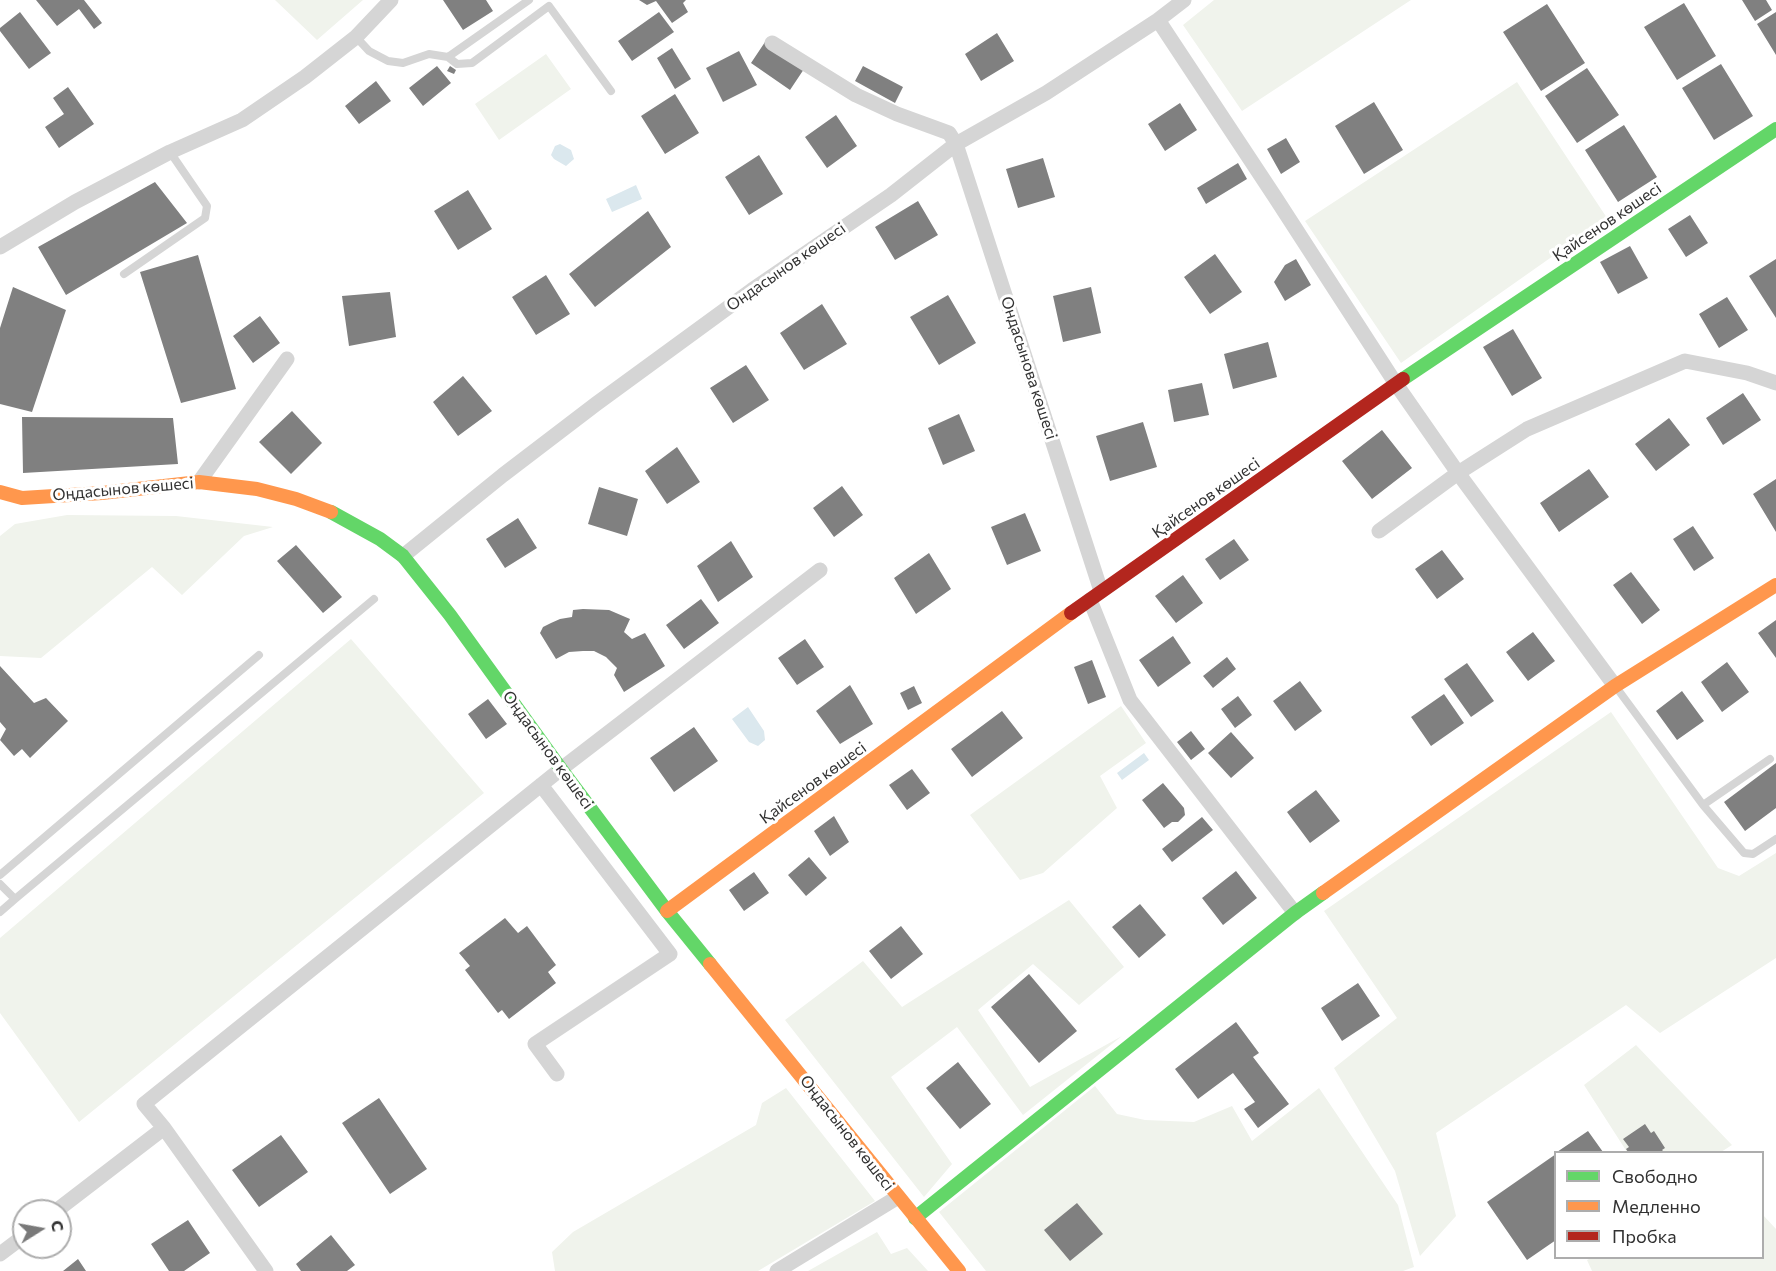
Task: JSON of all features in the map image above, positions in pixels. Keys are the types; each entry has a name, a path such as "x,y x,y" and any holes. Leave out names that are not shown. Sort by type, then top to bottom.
{"street":[{"path":"0,247 75,202 170,152 242,120 305,77 356,37 391,0"},
{"name":"Ондасынов көшесі","path":"403,556 596,404 752,290 891,195 957,144 1046,93 1158,20 1184,0"},
{"path":"1158,20 1396,384 1458,473 1615,686"},
{"path":"772,44 856,95 897,114 949,132 957,144"},
{"name":"Қайсенов көшесі","path":"668,911 1096,596 1396,384 1776,129"},
{"name":"Ондасынова көшесі","path":"957,144 1130,700 1295,913"},
{"path":"199,482 287,359"},
{"path":"1379,531 1458,473 1527,429 1685,361 1747,373 1776,382"},
{"name":"Оңдасынов көшесі","path":"0,492 22,498 102,494 199,482 257,489 333,512 380,538 403,556 450,615 561,769 668,911 959,1271"},
{"path":"266,1271 164,1128 144,1104 561,769 820,570"},
{"path":"915,1218 1295,913 1615,686 1776,585"},
{"path":"542,785 670,954 535,1044 557,1074"},
{"path":"72,1199 164,1128"},
{"path":"777,1271 898,1197"}],"lane":[{"path":"448,57 529,0"},
{"path":"356,37 369,51 388,61 403,63 429,54 448,57 457,64 472,63 549,6 611,91"},
{"path":"124,273 205,218 207,206 170,152"},
{"path":"0,912 374,599"},
{"path":"0,875 259,655"},
{"path":"1615,686 1702,805 1744,853 1753,854 1776,839"},
{"path":"1702,805 1770,759"},
{"path":"0,885 15,899"}],"shaded area":[{"path":"275,0 363,0 317,40"},
{"path":"1214,0 1411,0 1242,111 1183,25"},
{"path":"546,54 571,89 499,140 475,104"},
{"path":"1517,82 1607,218 1401,363 1305,221"},
{"path":"560,144 571,150 574,159 566,166 551,155 555,146"},
{"path":"636,185 642,199 612,212 606,199"},
{"path":"67,515 176,516 273,527 244,536 182,595 152,567 41,658 0,656 0,536 15,524"},
{"path":"351,639 484,793 79,1122 0,1013 0,938"},
{"path":"1121,706 1146,743 1100,776 1117,808 1043,873 1020,880 970,815"},
{"path":"748,707 764,731 765,740 758,746 749,742 732,719"},
{"path":"1611,712 1718,868 1739,876 1776,853 1776,958 1660,1033 1626,1005 1436,1133 1456,1216 1420,1256 1395,1171 1334,1068 1397,1018 1324,911"},
{"path":"1144,753 1149,760 1122,780 1117,773"},
{"path":"1069,900 1124,967 1079,1005 1033,964 978,1010 1030,1087 1122,1036 1023,1115 957,1027 891,1077 952,1164 924,1197 785,1020 863,961 902,1007"},
{"path":"1636,1045 1732,1145 1723,1151 1626,1151 1584,1085"},
{"path":"1095,1086 1117,1114 1145,1120 1194,1122 1232,1106 1252,1141 1319,1088 1398,1205 1414,1267 1403,1271 986,1271 939,1212"},
{"path":"786,1088 875,1201 758,1271 555,1271 552,1252 573,1232 756,1125 762,1103"},
{"path":"1764,1216 1776,1229 1776,1271 1592,1271 1587,1260 1764,1259"},
{"path":"877,1232 891,1254 907,1248 928,1271 808,1271"}],"building":[{"path":"36,0 84,0 102,23 94,29 79,9 57,26"},
{"path":"443,0 486,0 493,11 463,30"},
{"path":"639,0 686,0 683,3 688,12 672,23 656,1 647,5"},
{"path":"1742,0 1766,0 1772,10 1755,21"},
{"path":"1684,3 1716,56 1677,80 1644,27"},
{"path":"1547,4 1585,63 1541,91 1503,32"},
{"path":"20,12 51,53 29,69 0,31 0,28"},
{"path":"659,12 674,32 632,61 618,41"},
{"path":"1776,12 1776,55 1757,24"},
{"path":"997,33 1014,61 981,81 965,54"},
{"path":"765,42 804,69 790,90 751,63"},
{"path":"672,48 691,79 675,89 657,58"},
{"path":"739,51 757,85 723,102 706,68"},
{"path":"1721,64 1753,116 1714,140 1682,88"},
{"path":"437,66 451,83 423,106 409,88"},
{"path":"450,66 456,70 454,74 447,71"},
{"path":"863,66 903,87 895,103 855,81"},
{"path":"1587,68 1619,115 1577,143 1545,96"},
{"path":"376,81 391,101 359,124 345,106"},
{"path":"68,87 94,124 59,148 45,127 64,114 53,98"},
{"path":"675,94 699,133 665,154 641,116"},
{"path":"1374,102 1403,150 1364,174 1335,126"},
{"path":"1180,103 1197,130 1165,151 1148,124"},
{"path":"836,115 857,146 827,168 805,137"},
{"path":"1624,125 1657,177 1618,202 1585,150"},
{"path":"1286,138 1300,162 1281,174 1267,149"},
{"path":"759,155 783,194 749,215 725,177"},
{"path":"1043,158 1055,197 1018,208 1006,169"},
{"path":"1238,163 1247,179 1206,204 1197,188"},
{"path":"155,182 187,223 66,295 38,247"},
{"path":"468,190 492,229 458,250 434,211"},
{"path":"918,201 938,235 895,260 875,227"},
{"path":"648,211 671,247 595,307 569,274"},
{"path":"1690,215 1708,243 1686,257 1668,229"},
{"path":"1630,246 1648,278 1618,294 1600,262"},
{"path":"1215,254 1242,292 1210,314 1184,277"},
{"path":"198,255 236,389 181,403 140,272"},
{"path":"1296,259 1311,285 1285,301 1274,282 1285,265"},
{"path":"1776,259 1776,318 1749,276"},
{"path":"546,275 570,314 536,335 512,297"},
{"path":"13,287 66,310 32,412 0,404 0,328"},
{"path":"1091,287 1101,333 1063,342 1053,296"},
{"path":"390,292 396,337 349,346 342,296"},
{"path":"948,295 976,343 939,365 910,317"},
{"path":"1727,297 1748,330 1719,348 1699,314"},
{"path":"822,304 847,344 804,370 780,333"},
{"path":"260,316 280,343 253,363 233,336"},
{"path":"1513,329 1542,378 1512,396 1483,347"},
{"path":"1268,342 1277,377 1233,389 1224,354"},
{"path":"746,365 769,400 733,423 710,388"},
{"path":"463,376 492,411 458,436 433,402"},
{"path":"1202,383 1209,415 1174,422 1168,390"},
{"path":"1743,393 1761,420 1723,445 1706,418"},
{"path":"292,411 322,443 291,474 259,442"},
{"path":"959,414 975,451 943,465 928,428"},
{"path":"22,417 173,418 178,464 23,473"},
{"path":"1669,418 1690,445 1656,471 1635,444"},
{"path":"1143,422 1157,467 1110,481 1096,436"},
{"path":"1382,430 1412,468 1372,499 1342,461"},
{"path":"677,447 700,482 667,504 645,471"},
{"path":"1589,469 1609,497 1559,532 1540,503"},
{"path":"1776,479 1776,532 1753,494"},
{"path":"842,486 863,515 834,537 813,508"},
{"path":"599,487 638,499 627,536 588,524"},
{"path":"1025,513 1041,551 1007,565 991,527"},
{"path":"518,518 537,548 505,568 486,539"},
{"path":"1693,526 1714,558 1694,571 1673,539"},
{"path":"1234,539 1249,560 1220,580 1205,559"},
{"path":"731,541 753,577 718,602 697,566"},
{"path":"296,545 342,597 323,613 277,561"},
{"path":"1442,550 1464,579 1437,599 1415,569"},
{"path":"929,553 951,589 916,614 894,578"},
{"path":"1631,572 1660,610 1642,624 1613,585"},
{"path":"1183,575 1203,603 1176,623 1155,596"},
{"path":"701,599 719,623 684,649 666,625"},
{"path":"573,610 609,610 630,619 624,632 632,639 645,633 665,666 624,692 614,675 617,668 606,657 594,651 569,652 556,659 540,633 543,627 560,619 572,617"},
{"path":"1776,620 1776,658 1758,633"},
{"path":"1533,632 1555,661 1528,681 1506,652"},
{"path":"1173,636 1191,663 1158,687 1139,660"},
{"path":"805,639 824,667 797,685 778,658"},
{"path":"1227,657 1236,669 1213,688 1203,676"},
{"path":"1092,660 1106,697 1088,704 1074,667"},
{"path":"1727,662 1749,692 1722,712 1701,682"},
{"path":"1467,663 1494,701 1471,717 1444,679"},
{"path":"0,666 34,703 46,698 68,721 30,758 22,749 14,756 0,740 6,729 0,722"},
{"path":"1300,681 1322,711 1295,731 1273,701"},
{"path":"850,685 873,724 840,744 816,711"},
{"path":"914,686 922,703 908,710 900,693"},
{"path":"1682,691 1704,721 1677,740 1656,711"},
{"path":"1444,694 1464,723 1431,746 1411,717"},
{"path":"1238,696 1252,715 1235,728 1221,709"},
{"path":"488,699 507,724 486,739 468,714"},
{"path":"1002,711 1023,738 972,777 951,749"},
{"path":"694,727 718,761 674,792 650,758"},
{"path":"1191,731 1205,749 1191,760 1177,742"},
{"path":"1231,732 1254,758 1231,778 1208,753"},
{"path":"1776,763 1776,808 1745,831 1724,802"},
{"path":"912,769 930,793 907,810 889,785"},
{"path":"1163,783 1184,808 1185,815 1178,822 1172,822 1164,828 1142,800"},
{"path":"1316,790 1340,821 1310,843 1287,812"},
{"path":"834,816 849,842 830,856 814,831"},
{"path":"1202,817 1213,830 1172,862 1162,849"},
{"path":"809,857 827,878 806,896 788,875"},
{"path":"1236,871 1257,898 1223,925 1202,898"},
{"path":"754,872 769,893 744,911 729,890"},
{"path":"1140,904 1166,935 1139,958 1112,927"},
{"path":"505,918 518,933 527,926 556,965 548,972 556,983 509,1019 502,1010 498,1013 465,970 470,966 459,953"},
{"path":"901,926 923,954 891,979 869,951"},
{"path":"1029,974 1077,1031 1039,1063 991,1007"},
{"path":"1358,983 1380,1016 1342,1041 1321,1008"},
{"path":"1236,1022 1259,1053 1253,1057 1289,1104 1258,1128 1244,1109 1255,1102 1233,1073 1198,1099 1175,1069"},
{"path":"958,1062 991,1104 960,1129 926,1088"},
{"path":"379,1098 427,1169 390,1194 342,1123"},
{"path":"1645,1124 1651,1133 1654,1131 1665,1148 1663,1151 1627,1151 1626,1149 1629,1147 1623,1139"},
{"path":"1588,1131 1602,1151 1558,1151"},
{"path":"281,1135 308,1172 259,1207 232,1170"},
{"path":"1554,1155 1554,1241 1527,1260 1487,1202"},
{"path":"1077,1203 1103,1234 1070,1261 1044,1230"},
{"path":"188,1220 210,1253 184,1271 169,1271 151,1244"},
{"path":"331,1235 355,1265 347,1271 301,1271 296,1264"},
{"path":"78,1259 86,1271 63,1271"}],"traffic: fast":[{"path":"1403,379 1776,129"},
{"path":"331,512 380,539 403,556 450,615 667,911 710,964"},
{"path":"915,1218 1295,913 1323,893"}],"traffic: slow":[{"path":"0,492 22,498 102,493 199,482 257,489 296,499 331,512"},
{"path":"1323,893 1615,686 1776,585"},
{"path":"667,911 1071,613"},
{"path":"710,964 959,1271"}],"traffic: jam":[{"path":"1071,613 1403,379"}]}
